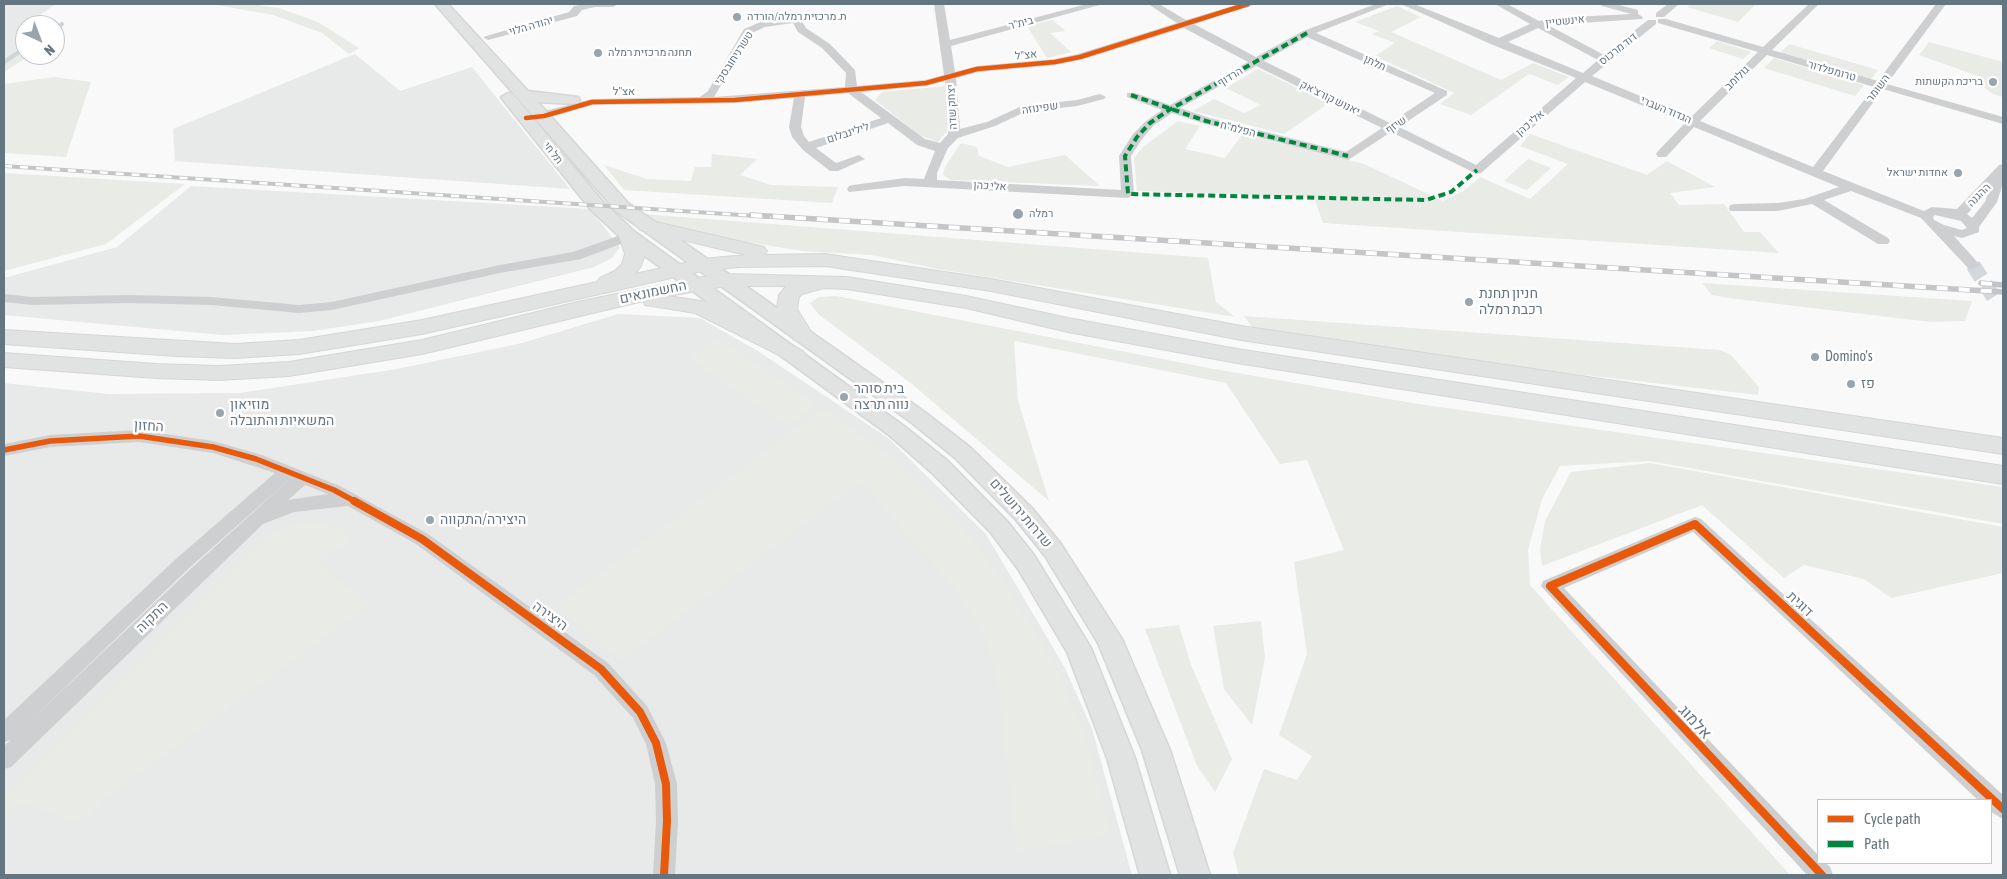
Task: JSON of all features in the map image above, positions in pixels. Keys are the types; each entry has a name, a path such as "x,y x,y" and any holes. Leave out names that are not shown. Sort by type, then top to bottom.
{"highway":[{"path":"647,226 668,233 845,272 1068,325 1237,356 2003,475"},
{"path":"4,360 148,371 219,373 289,369 422,347 575,301 622,275 631,266 635,254 629,236"},
{"path":"698,274 773,259 845,272 991,286 1241,332 2003,446"},
{"name":"החשמונאים","path":"575,301 675,270 726,280 807,280 845,272"},
{"path":"798,346 787,309 789,295 805,286 845,272"},
{"name":"החשמונאים","path":"575,301 698,274"},
{"path":"4,337 176,349 235,351 299,347 575,301 660,300 694,306 798,346"}],"main road":[{"name":"תל חי","path":"428,4 622,207 647,226 698,274"},
{"name":"תל חי","path":"441,4 523,94 561,164 597,206 629,236 675,270"},
{"path":"523,94 547,99 573,100"},
{"name":"שדרות ירושלים","path":"698,274 798,346 919,418 963,453 1024,514 1053,550 1109,639 1156,750 1195,875"},
{"name":"שדרות ירושלים","path":"726,280 798,346 940,467 998,527 1026,562 1078,648 1100,699 1121,758 1155,875"}],"street":[{"name":"יהודה הלוי","path":"562,4 573,14"},
{"path":"595,4 613,4"},
{"name":"יהודה הלוי","path":"488,37 573,14 578,8 595,4"},
{"name":"יצחק שדה","path":"930,183 938,150 954,135 955,118 940,4"},
{"name":"בית\"ר","path":"945,44 1098,4"},
{"path":"1153,4 1185,24"},
{"name":"אצ\"ל","path":"536,115 592,102 800,94 926,83 977,69 1068,59 1248,4"},
{"name":"הרדוף","path":"1128,194 1125,156 1137,137 1150,123 1169,110 1307,33 1384,4"},
{"name":"הגדוד העברי","path":"1406,4 1815,173 1926,216"},
{"path":"1500,4 1605,60"},
{"path":"1605,4 1639,11 1658,19"},
{"name":"דוד מרכוס","path":"1584,77 1658,19 1674,4"},
{"name":"גולומב","path":"1662,154 1693,121 1814,4"},
{"name":"השומר","path":"1815,173 1941,4"},
{"name":"אינשטיין","path":"1497,43 1538,24 1639,11"},
{"name":"טרומפלדור","path":"1658,19 2003,121"},
{"name":"טשרניחובסקי","path":"705,99 748,31 763,24 796,20 802,30 826,46 851,72 851,90"},
{"name":"יאנוש קורצ'אק","path":"1185,24 1255,61 1476,170"},
{"name":"תלתן","path":"1307,33 1443,93"},
{"name":"אלי כהן","path":"1476,170 1584,77"},
{"path":"871,103 870,95 881,88"},
{"path":"851,90 921,142 938,150"},
{"name":"שיזף","path":"1348,156 1443,93"},
{"path":"800,94 794,127 798,137 807,147 834,168 859,159"},
{"name":"הפלמ\"ח","path":"1131,95 1169,110 1348,156"},
{"name":"שפינוזה","path":"954,135 991,124 1022,109 1077,103 1100,97"},
{"name":"אצ\"ל","path":"536,115 573,100 597,98 705,99"},
{"name":"לילינבלום","path":"807,147 890,119"},
{"name":"ההגנה","path":"1952,213 1961,212 1978,198 2002,169"},
{"name":"ההגנה","path":"1962,252 1960,243 1997,204 2002,169"},
{"name":"אלי כהן","path":"853,189 905,182 1128,194"},
{"path":"1735,208 1778,207 1814,200 1851,187"},
{"path":"1978,198 1997,204"},
{"path":"1814,200 1883,241"},
{"path":"1932,211 1952,213 1966,218 1972,229 1955,233 1939,228 1929,222 1926,216 1932,211"},
{"path":"1939,228 1973,265"},
{"path":"4,298 32,301 128,299 212,301 299,309 332,306 500,269 576,256 629,236"},
{"name":"החזון","path":"4,450 50,441 139,436 213,447 256,459 296,474"},
{"name":"היצירה","path":"296,474 350,499 422,539 581,654 621,689 640,712 656,744 666,784 667,821 664,875"},
{"name":"התקוה","path":"4,760 247,527 296,474"},
{"name":"התקוה","path":"4,733 183,563 296,474"},
{"path":"247,527 291,506 350,499"},
{"name":"דוגית","path":"1550,586 1695,524 2003,809"},
{"name":"אלמוג","path":"1550,586 1822,875"}],"shaded area":[{"path":"4,4 56,4 40,15 15,15 15,50 4,57"},
{"path":"211,4 249,4 279,8 318,22 359,48 349,54 322,33 273,15"},
{"path":"1691,4 1756,4 1738,22 1687,7"},
{"path":"1397,6 1421,17 1391,32 1501,80 1533,63 1569,77 1558,85 1529,74 1471,115 1440,104 1454,93 1375,56 1395,43 1372,34 1379,31 1355,22"},
{"path":"1052,20 1066,31 1050,33 1071,52 1047,58 1027,26"},
{"path":"1717,41 1751,52 1743,59 1709,48"},
{"path":"1929,42 2003,62 2003,97 1993,94 1981,85 1981,77 1919,55"},
{"path":"1789,44 1878,70 1870,80 1780,53"},
{"path":"15,50 15,65 4,72 4,57"},
{"path":"355,54 400,91 472,67 570,189 175,161 173,129"},
{"path":"1774,58 1864,85 1855,96 1764,68"},
{"path":"1258,69 1329,103 1284,134 1193,111 1214,99 1244,113 1261,105 1226,88"},
{"path":"54,77 91,82 66,157 4,153 4,84"},
{"path":"946,86 950,115 947,131 938,142 919,135 875,100 882,92"},
{"path":"1178,121 1200,126 1185,149 1225,158 1243,134 1364,164 1443,201 1465,190 1480,177 1530,199 1568,164 1520,146 1530,134 1647,175 1667,161 1715,187 1670,193 1679,205 1724,204 1744,232 1760,232 1779,253 1323,223 1314,197 1137,191 1134,158 1143,147"},
{"path":"961,143 977,147 979,156 1008,167 1065,155 1100,186 951,180 943,175 945,167"},
{"path":"712,154 757,159 740,175 771,185 838,187 832,203 624,190 604,165 647,179 691,181 695,167 711,167"},
{"path":"1528,159 1551,168 1527,190 1504,181"},
{"path":"4,173 185,184 106,244 4,271"},
{"path":"191,186 590,209 620,247 612,258 594,267 379,321 313,331 223,335 4,315 4,278 117,247"},
{"path":"643,214 1208,258 1216,302 1235,317 938,269 872,255 802,251 716,237 657,222"},
{"path":"1702,283 1972,301 1965,321 1931,322 1728,298 1712,295"},
{"path":"836,296 1214,369 1418,404 2003,487 2003,524 1650,461 1560,466 1542,499 1528,550 1530,585 1790,875 1239,875 1233,853 1264,769 1297,780 1312,756 1279,735 1307,654 1294,562 1344,550 1307,460 1280,464 1226,383 1014,341 1018,401 1049,501 912,384 818,314 810,303 819,297"},
{"path":"618,314 700,318 758,351 888,438 986,534 1065,668 1092,729 1132,875 4,875 4,383 108,394 240,393 397,369 522,343"},
{"path":"1244,316 1720,350 1731,355 1759,387 1758,395 1559,372 1252,327"},
{"path":"718,339 817,405 786,426 687,357"},
{"path":"823,408 898,461 962,526 1008,587 1052,660 1084,730 1105,810 1109,836 1016,852 997,681 985,637 955,589 861,482 621,661 556,606"},
{"path":"1650,463 2003,527 2003,573 1891,598 1864,579 1804,565 1784,578 1702,505 1542,566 1540,549 1545,521 1571,472"},
{"path":"313,521 340,528 353,539 317,563 370,604 109,796 79,823 20,802 4,818 4,797 266,538 292,525"},
{"path":"1261,621 1265,658 1252,725 1224,689 1213,626"},
{"path":"1179,625 1191,665 1232,759 1215,792 1197,766 1145,629"}],"waterway":[{"path":"4,62 15,55"}],"tunnel":[{"path":"1973,265 1996,301"}],"railway":[{"path":"4,166 771,217"},
{"path":"751,215 2003,292"},
{"path":"1981,283 2003,285"}],"marked path":[{"path":"1307,33 1169,110 1150,123 1137,137 1125,156 1128,194 1426,200 1451,192 1477,170"},
{"path":"1131,95 1206,121 1348,156"}],"cycle path":[{"path":"526,118 544,116 592,102 735,100 926,83 977,69 1055,62 1080,57 1248,4"},
{"path":"4,450 50,441 139,436 213,447 256,459 334,490 422,539 601,669 640,712 656,743 666,784 667,821 664,875"},
{"path":"1822,875 1550,586 1695,524 2003,809"}],"place":[{"name":"ת. מרכזית רמלה/הורדה","path":"737,17"},
{"name":"תחנה מרכזית רמלה","path":"598,53"},
{"name":"בריכת הקשתות","path":"1993,82"},
{"name":"אחדות ישראל","path":"1958,173"},
{"name":"רמלה","path":"1018,214"},
{"name":"חניון תחנת רכבת רמלה","path":"1469,302"},
{"name":"Domino's","path":"1815,357"},
{"name":"פז","path":"1851,384"},
{"name":"בית סוהר נווה תרצה","path":"844,397"},
{"name":"מוזיאון המשאיות והתובלה","path":"220,413"},
{"name":"היצירה/התקווה","path":"430,520"}]}
